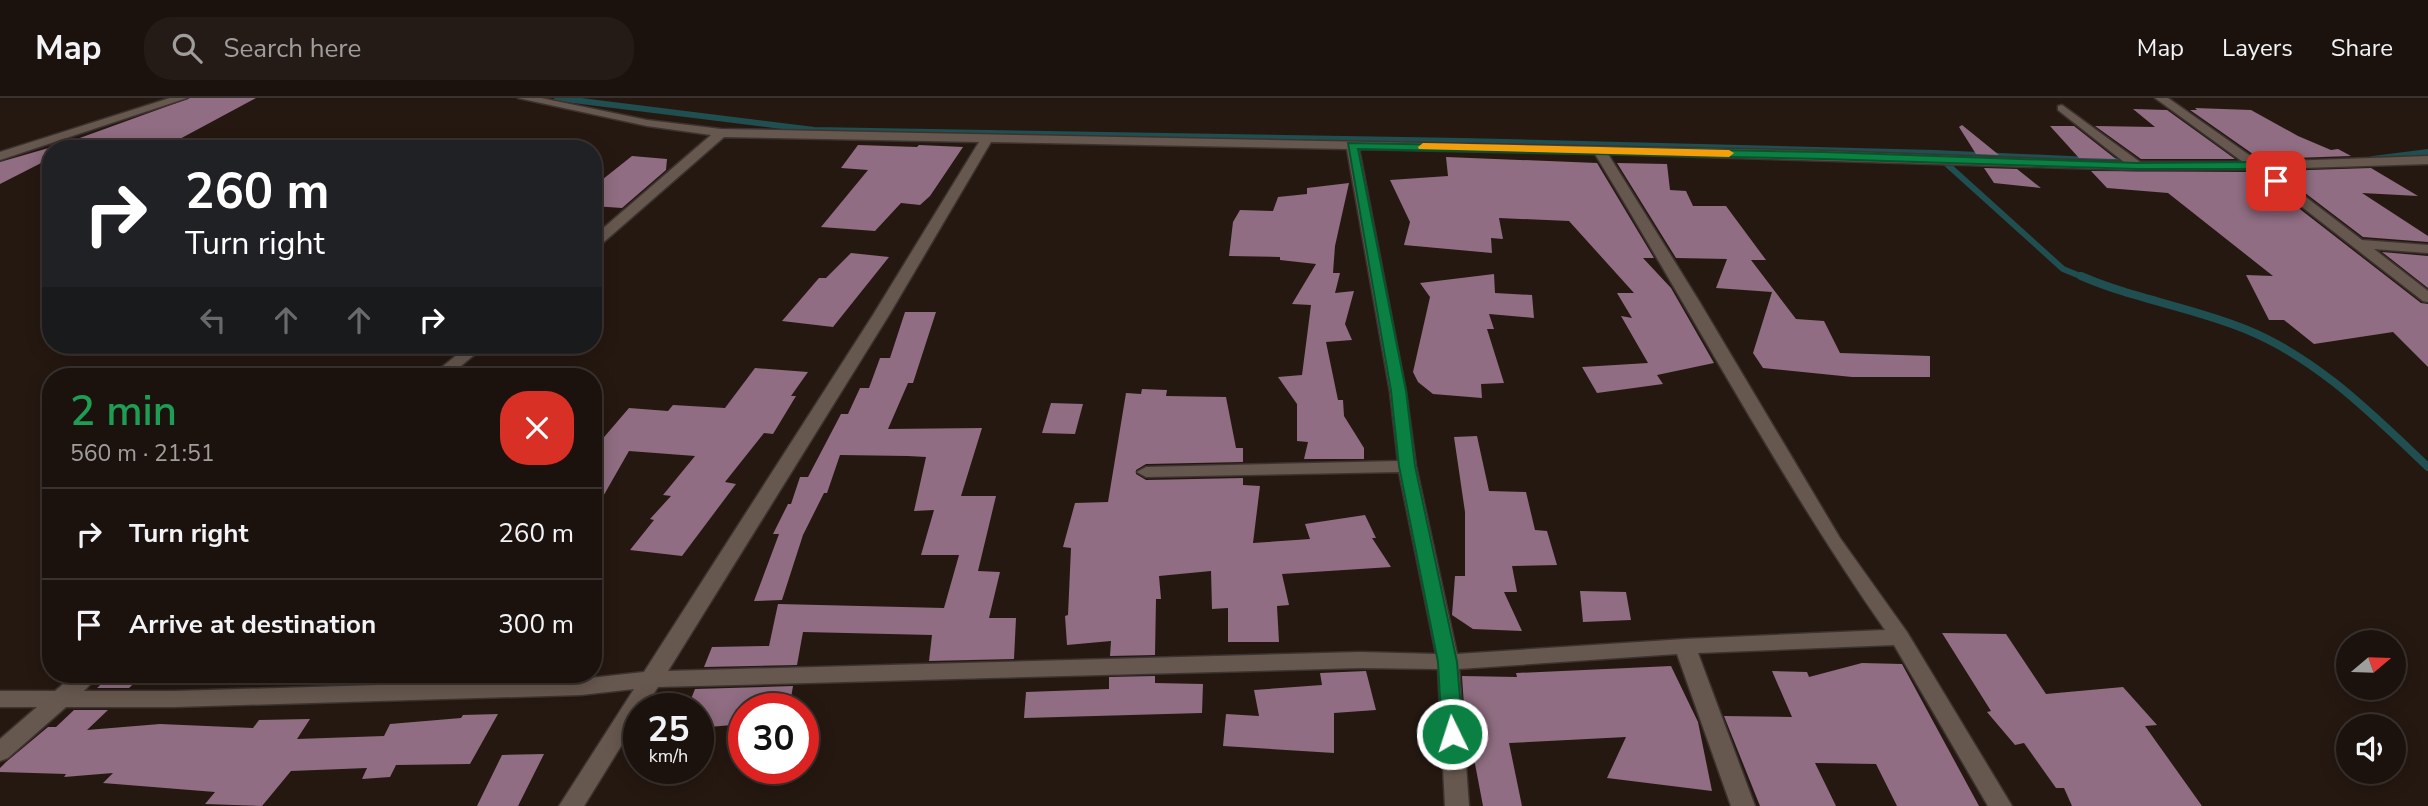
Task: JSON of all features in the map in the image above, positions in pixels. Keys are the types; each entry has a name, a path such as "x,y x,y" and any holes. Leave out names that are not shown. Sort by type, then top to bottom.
{"street":[{"path":"50,140 181,98"},
{"path":"524,98 647,122 721,133 2256,165 2428,160"},
{"path":"2161,98 2256,165 2428,298"},
{"path":"2063,108 2134,163"},
{"path":"602,236 721,133"},
{"path":"571,806 881,315 987,138"},
{"path":"0,156 42,143"},
{"path":"1352,145 1398,391 1407,466 1448,662 1457,806"},
{"path":"1599,150 1692,301 1832,540 1900,637 2000,806"},
{"path":"2358,244 2428,249"},
{"path":"449,368 467,354"},
{"path":"1146,472 1407,466"},
{"path":"0,699 174,699 581,687 649,680 1360,660 1448,662 1685,646 1900,637"},
{"path":"1685,646 1743,806"},
{"path":"0,752 79,683"}],"building":[{"path":"190,98 256,98 178,140 74,140"},
{"path":"2195,108 2251,110 2298,136 2351,156 2260,159 2190,110 2197,110"},
{"path":"2133,109 2167,110 2235,159 2141,159 2095,126 2155,127"},
{"path":"1962,125 1999,155 1976,154 1959,127"},
{"path":"2050,126 2074,126 2116,159 2079,158"},
{"path":"858,145 963,147 930,196 920,205 901,203 875,231 821,227 868,170 841,168"},
{"path":"42,150 42,163 0,184 0,162"},
{"path":"632,156 667,159 666,170 622,208 602,207 602,180"},
{"path":"1446,157 1597,163 1654,258 1643,258 1671,288 1714,363 1657,375 1663,384 1597,393 1582,367 1648,363 1621,316 1632,318 1617,293 1634,293 1569,221 1499,218 1503,239 1491,238 1492,253 1404,245 1410,222 1390,180 1448,176"},
{"path":"1617,163 1667,164 1670,190 1686,191 1693,206 1726,206 1766,260 1751,260 1796,319 1824,321 1840,353 1930,356 1930,377 1852,377 1763,368 1753,353 1772,292 1716,288 1727,259 1676,258"},
{"path":"1984,168 2017,169 2041,188 1994,183"},
{"path":"2371,168 2418,196 2362,193 2428,236 2428,242 2363,237 2276,171"},
{"path":"2091,171 2252,172 2421,303 2428,304 2428,367 2393,332 2314,344 2284,320 2269,320 2246,275 2273,276 2168,193 2107,188"},
{"path":"1349,183 1335,246 1333,273 1340,273 1335,293 1354,291 1345,324 1352,340 1326,342 1338,400 1343,400 1344,416 1364,448 1364,459 1304,459 1308,442 1297,441 1297,404 1278,377 1302,375 1311,305 1292,304 1316,264 1280,260 1280,257 1229,256 1233,222 1240,210 1273,211 1278,197 1307,194 1307,188"},
{"path":"2382,252 2428,256 2428,288"},
{"path":"851,253 889,257 833,327 782,321 819,278 826,278"},
{"path":"1494,274 1495,293 1532,295 1534,318 1489,314 1494,329 1487,329 1504,383 1481,384 1482,398 1433,394 1418,382 1413,372 1430,297 1420,283"},
{"path":"905,312 936,312 913,383 908,383 888,429 982,428 961,496 996,496 978,571 1000,572 989,618 1016,618 1014,659 929,661 932,635 803,632 797,665 704,667 712,647 769,646 778,604 944,608 959,555 921,555 934,510 914,511 926,457 908,456 840,455 827,493 824,493 803,535 782,600 754,601 779,534 773,534 788,504 791,504 800,477 808,477 841,414 848,414 860,388 869,388 880,358 890,358"},
{"path":"755,368 808,372 791,396 796,396 773,434 764,433 725,482 736,484 682,556 630,550 654,520 650,519 671,496 663,495 695,456 629,451 602,498 602,440 629,408 668,411 673,405 725,408"},
{"path":"1142,389 1167,390 1166,396 1226,397 1236,448 1243,448 1243,462 1146,464 1136,470 1136,474 1146,480 1243,478 1243,485 1260,486 1253,543 1310,539 1305,524 1365,515 1376,538 1372,538 1391,567 1282,574 1289,605 1277,606 1279,642 1228,642 1228,608 1212,609 1211,571 1159,576 1161,599 1156,599 1155,655 1110,656 1111,641 1067,645 1065,616 1068,615 1071,548 1063,547 1075,503 1108,502 1126,393 1141,394"},
{"path":"1051,403 1083,404 1075,434 1042,433"},
{"path":"1477,436 1489,491 1526,492 1535,530 1547,531 1557,565 1512,566 1517,592 1504,592 1522,631 1473,629 1452,615 1455,576 1465,576 1465,512 1454,437"},
{"path":"1580,591 1626,592 1631,620 1583,622"},
{"path":"1942,633 2006,634 2046,694 2123,687 2157,725 2145,726 2202,806 2072,806 2064,788 2056,788 2024,743 2015,745 1987,712 1991,711"},
{"path":"1862,663 1902,664 1979,806 1897,806 1876,764 1815,763 1836,806 1760,806 1724,716 1792,717 1772,671 1807,672 1809,677"},
{"path":"1671,666 1698,722 1712,791 1607,778 1626,737 1509,743 1522,806 1483,806 1464,706 1462,676 1517,677 1516,673"},
{"path":"1366,671 1376,710 1334,713 1334,753 1223,746 1226,714 1259,716 1254,690 1322,685 1320,673"},
{"path":"1155,676 1155,683 1203,684 1202,713 1024,718 1026,692 1109,689 1109,677"},
{"path":"102,683 134,683 129,688 97,688"},
{"path":"793,686 792,693 728,693 728,725 714,727 714,693 693,693 695,689"},
{"path":"74,710 108,710 87,730 160,724 253,728 259,720 310,719 297,739 384,736 390,724 461,718 463,715 498,714 470,764 396,765 390,777 362,779 367,768 291,771 262,806 205,804 215,792 103,783 113,773 64,777 66,774 0,772 6,762 48,727 56,727"},
{"path":"544,754 518,806 477,806 502,755"}],"waterway":[{"path":"557,98 814,130 1464,141 1935,153 2135,162"},
{"path":"2373,159 2428,152"},
{"path":"1939,157 2063,269 2085,278"},
{"path":"2081,276 2121,291 2225,321 2271,341 2320,371 2428,467"}],"slow traffic":[{"path":"1423,147 1729,153"}],"route":[{"path":"1452,734 1448,662 1407,466 1398,391 1352,145 1824,155 2137,166 2256,165 2276,181"}]}
